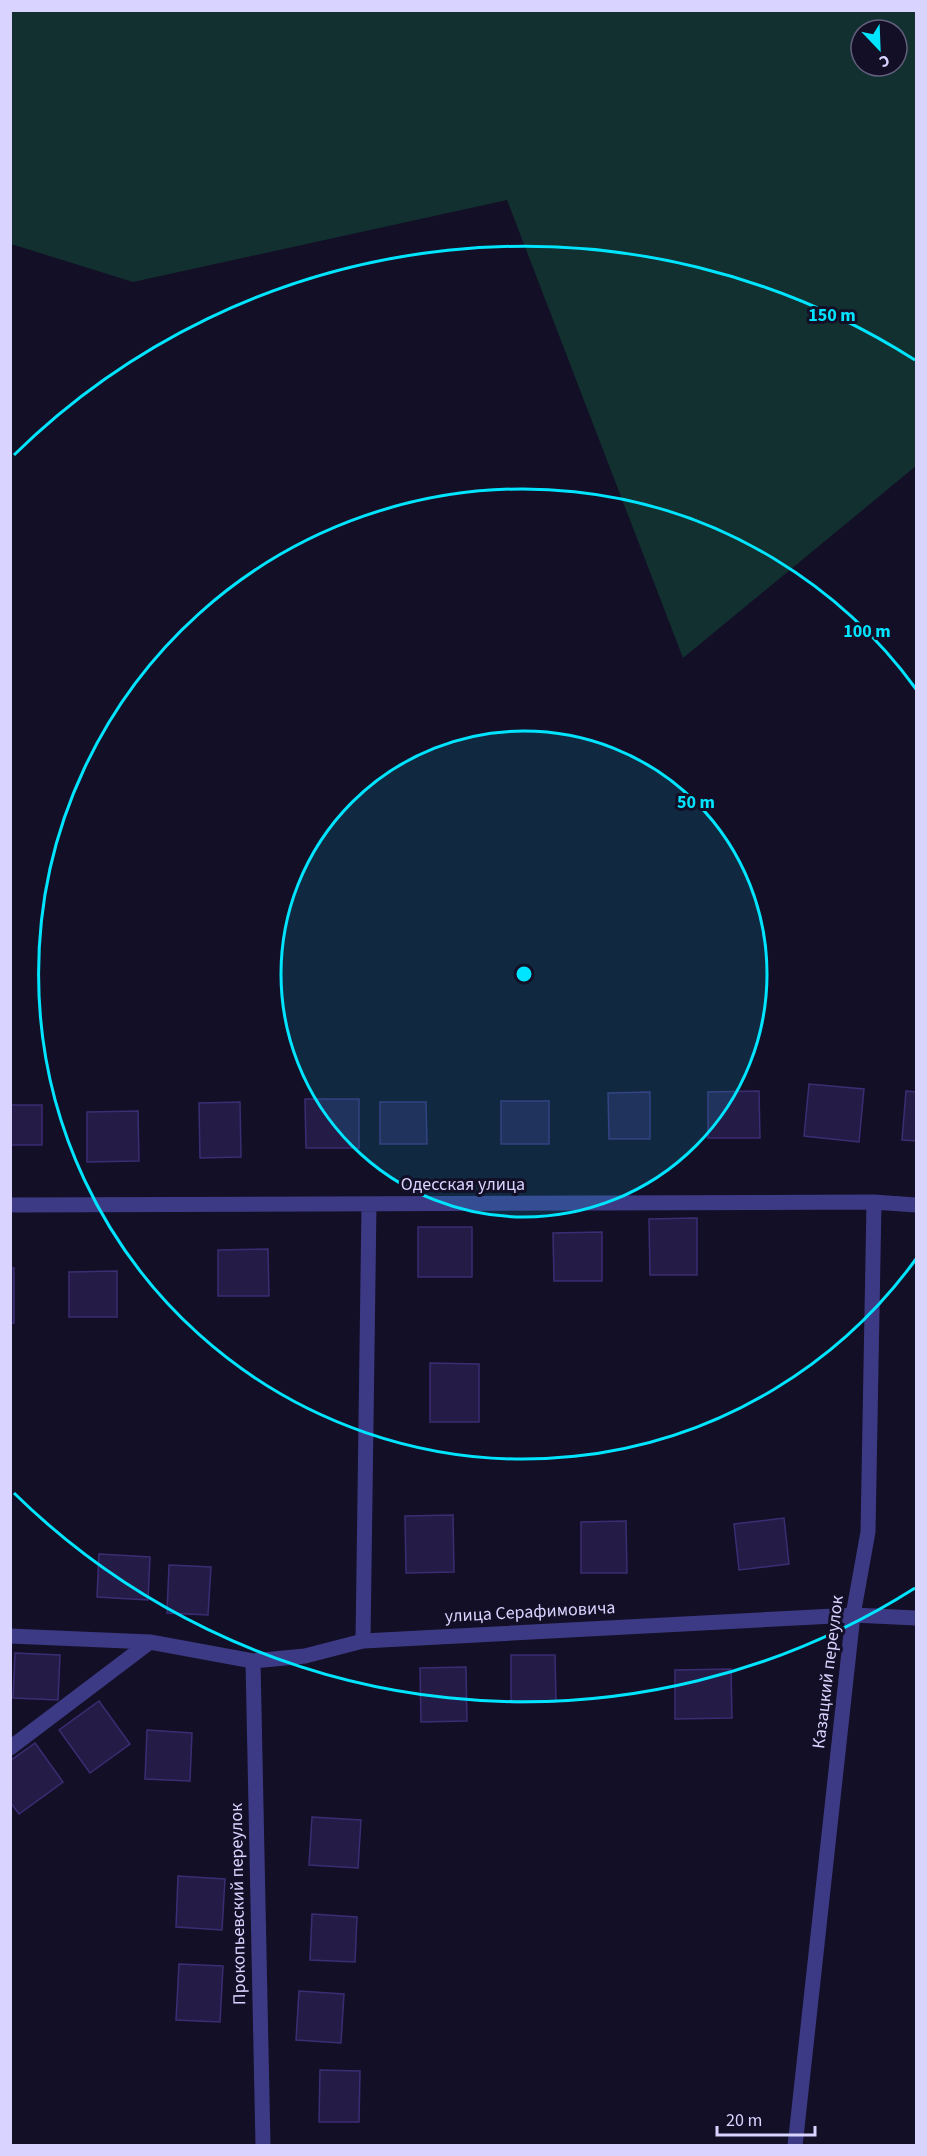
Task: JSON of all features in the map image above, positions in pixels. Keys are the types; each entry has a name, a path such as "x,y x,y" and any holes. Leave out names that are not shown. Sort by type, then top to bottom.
{"street":[{"name":"Одесская улица","path":"10,1205 874,1202 916,1205"},
{"name":"Казацкий переулок","path":"795,2145 853,1615 868,1532 874,1202"},
{"path":"363,1641 369,1204"},
{"name":"улица Серафимовича","path":"10,1636 150,1642 253,1661 305,1656 363,1641 853,1615 916,1618"},
{"path":"10,1748 150,1642"},
{"name":"Прокопьевский переулок","path":"253,1661 263,2145"}],"green space":[{"path":"10,11 916,11 916,466 683,658 507,200 133,282 11,244"}],"building":[{"path":"809,1084 864,1089 859,1142 804,1136"},
{"path":"759,1091 760,1138 708,1138 708,1092"},
{"path":"906,1091 916,1092 916,1141 902,1140"},
{"path":"650,1092 650,1139 609,1139 608,1093"},
{"path":"305,1099 359,1099 359,1148 306,1148"},
{"path":"501,1101 549,1101 549,1144 501,1144"},
{"path":"240,1102 241,1157 200,1158 199,1103"},
{"path":"380,1102 426,1102 427,1144 380,1144"},
{"path":"10,1105 42,1105 42,1145 10,1145"},
{"path":"138,1111 139,1161 87,1162 87,1112"},
{"path":"697,1218 697,1275 650,1275 649,1219"},
{"path":"418,1227 472,1227 472,1277 418,1277"},
{"path":"602,1232 602,1281 554,1281 553,1233"},
{"path":"268,1249 269,1296 218,1296 218,1250"},
{"path":"10,1268 14,1268 14,1323 10,1323"},
{"path":"117,1271 117,1317 69,1317 69,1272"},
{"path":"430,1363 479,1364 479,1422 430,1422"},
{"path":"453,1515 454,1572 406,1573 405,1516"},
{"path":"784,1518 789,1564 739,1570 734,1524"},
{"path":"626,1521 627,1573 581,1573 581,1522"},
{"path":"99,1554 150,1557 148,1600 97,1597"},
{"path":"169,1565 211,1567 208,1615 167,1613"},
{"path":"15,1653 60,1655 58,1700 13,1698"},
{"path":"511,1655 555,1655 556,1702 511,1703"},
{"path":"466,1667 467,1721 421,1722 420,1668"},
{"path":"731,1669 732,1718 675,1719 675,1670"},
{"path":"99,1701 130,1744 90,1773 59,1730"},
{"path":"147,1730 192,1733 190,1781 145,1779"},
{"path":"35,1743 63,1782 19,1814 10,1802 10,1761"},
{"path":"312,1817 361,1820 358,1868 309,1865"},
{"path":"178,1876 225,1879 222,1930 176,1927"},
{"path":"312,1914 357,1917 355,1962 310,1960"},
{"path":"179,1964 223,1966 220,2022 176,2020"},
{"path":"299,1991 344,1994 341,2043 296,2040"},
{"path":"320,2070 360,2071 359,2122 319,2122"}]}
